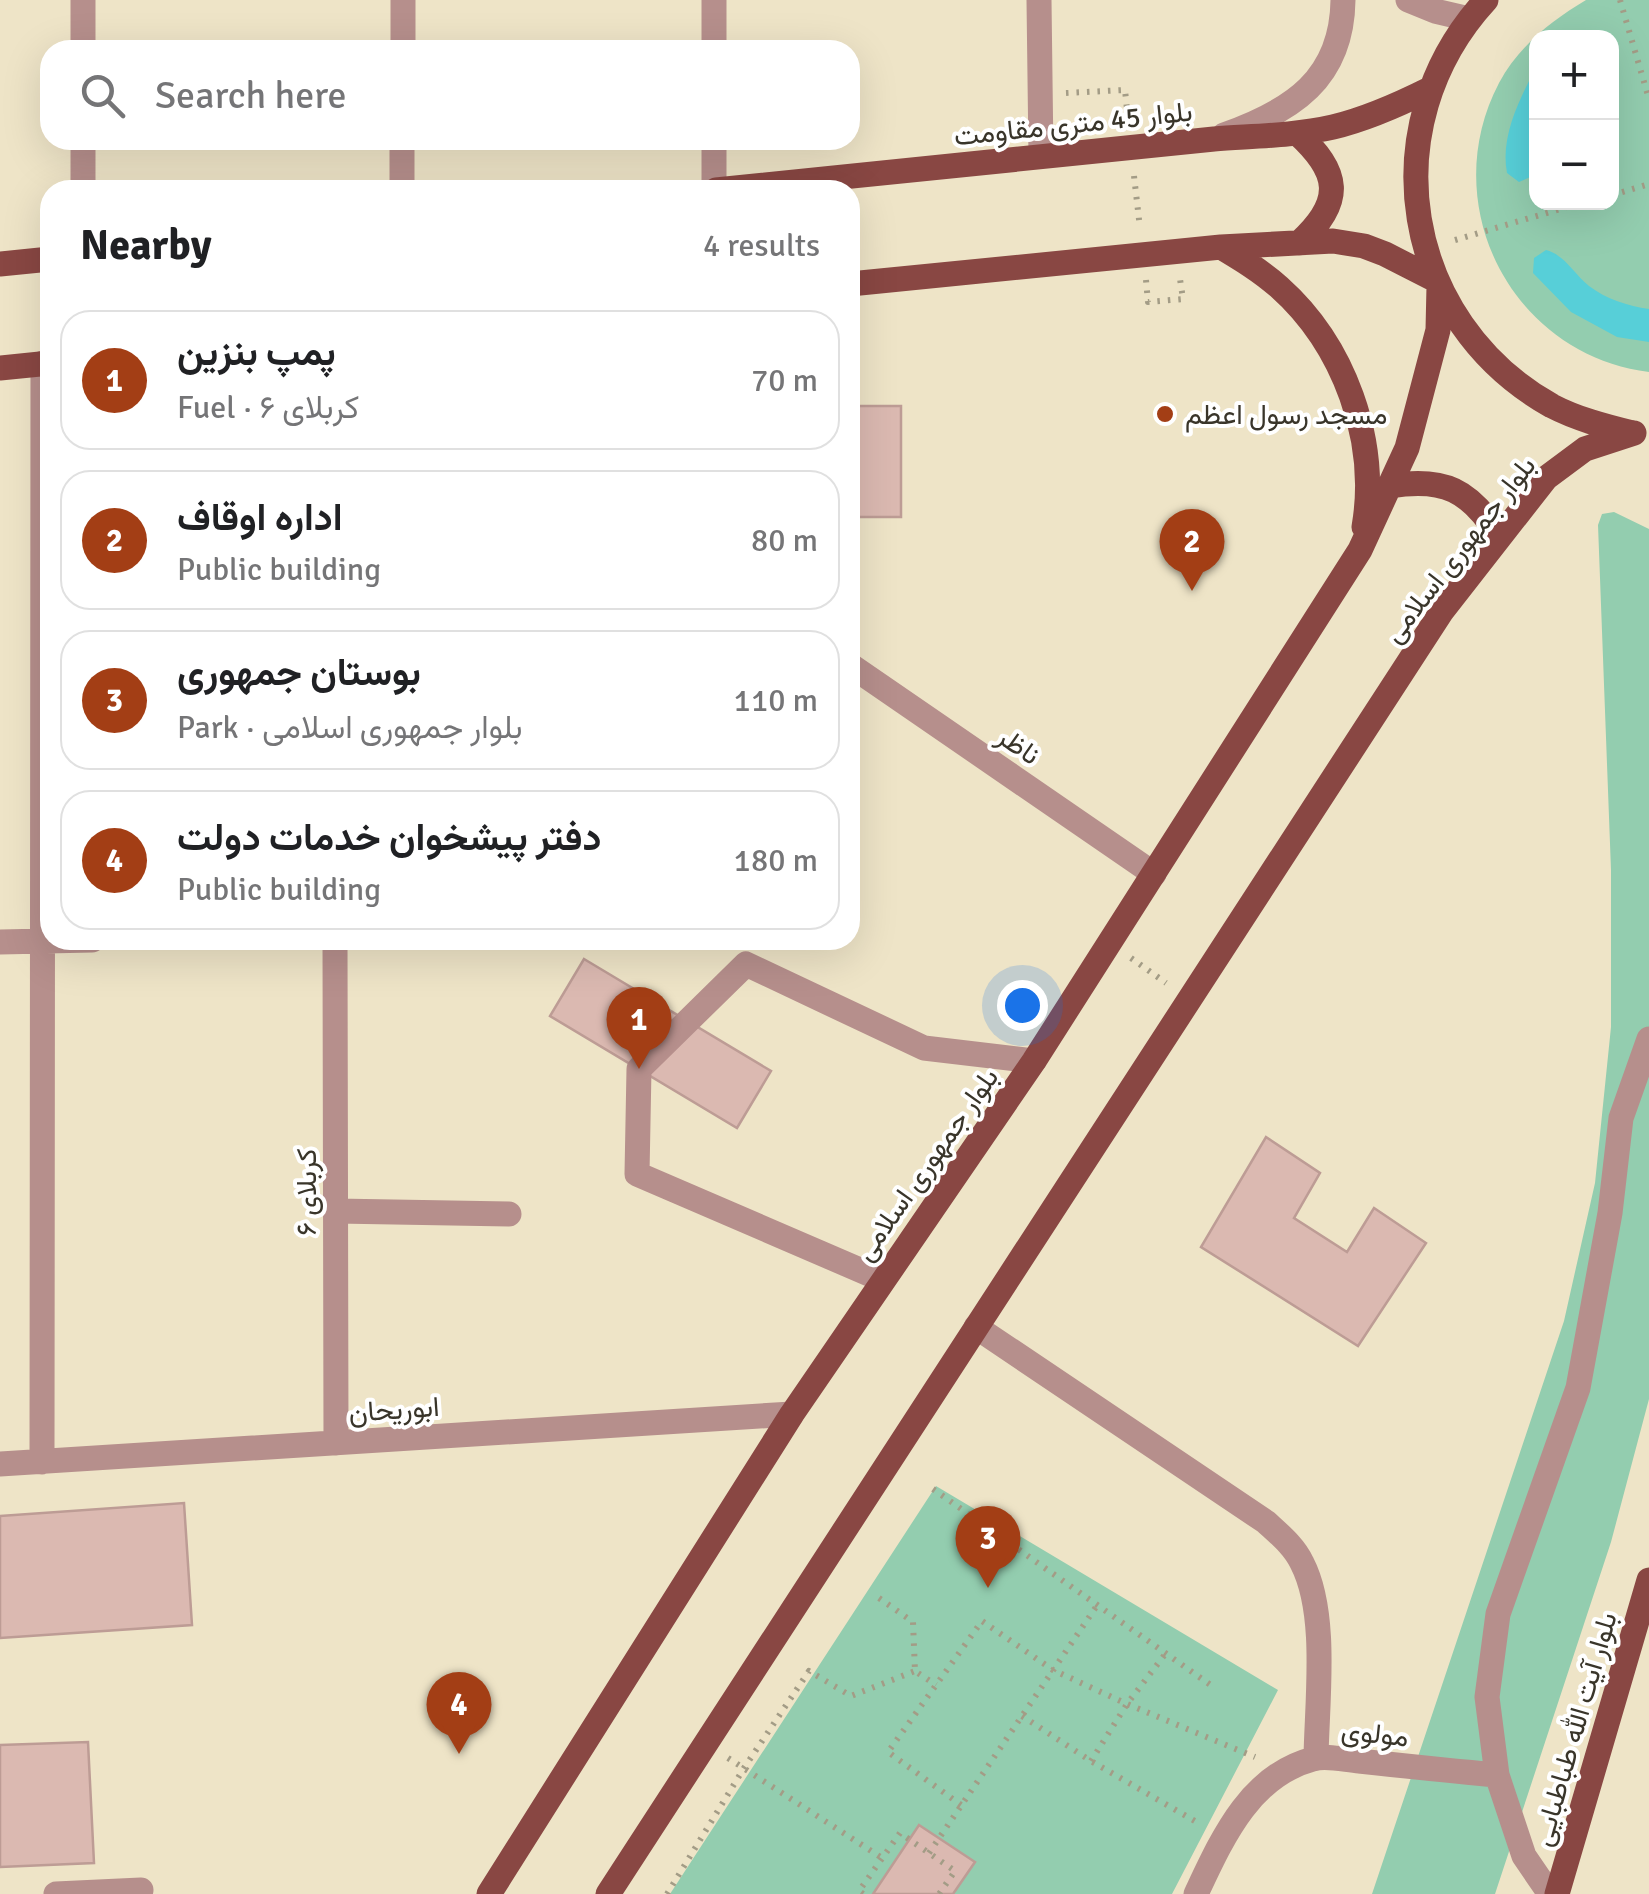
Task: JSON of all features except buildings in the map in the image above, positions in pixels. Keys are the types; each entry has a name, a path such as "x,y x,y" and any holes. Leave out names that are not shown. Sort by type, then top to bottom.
{"main road":[{"path":"1477,9 1446,52 1430,89 1420,128 1415,168 1416,209 1437,283 1460,323 1486,356 1518,384 1554,407 1592,423 1641,434"},
{"name":"بلوار 45 متری مقاومت","path":"811,180 1331,128 1396,107 1430,89"},
{"path":"1296,132 1318,152 1328,168 1332,189 1326,212 1300,242"},
{"path":"860,283 1221,247 1333,241 1385,254 1437,283"},
{"path":"1221,247 1252,266 1304,313 1342,373 1356,407 1366,460 1366,515 1360,550"},
{"path":"0,264 40,259"},
{"name":"بلوار جمهوری اسلامی","path":"489,1894 792,1414 1034,1061 1360,550 1407,448 1438,330 1437,283"},
{"path":"0,368 40,364"},
{"name":"بلوار جمهوری اسلامی","path":"608,1894 1442,612 1546,478 1584,448 1641,434"},
{"path":"1390,486 1416,482 1442,485 1466,496 1486,514 1500,536"},
{"name":"بلوار آیت الله طباطبایی","path":"1553,1894 1649,1580"}],"street":[{"path":"83,0 83,40"},
{"path":"403,0 403,40"},
{"path":"714,0 714,40"},
{"path":"1039,0 1041,156"},
{"path":"1214,139 1258,123 1296,100 1314,82 1330,61 1342,26 1343,0"},
{"path":"1408,0 1435,12 1477,9"},
{"path":"83,150 83,180"},
{"path":"402,150 402,180"},
{"path":"714,150 715,180"},
{"name":"ناظر","path":"860,672 1154,874"},
{"path":"0,942 40,941"},
{"path":"42,950 42,1462"},
{"name":"کربلای ۶","path":"335,950 336,1443"},
{"path":"883,1280 637,1174 638,1069 746,964 924,1048 1034,1061"},
{"path":"1553,1894 1524,1856 1497,1775 1487,1697 1498,1614 1578,1388 1610,1213 1622,1118 1649,1039"},
{"path":"336,1211 510,1214"},
{"path":"976,1327 1266,1522 1286,1541 1301,1560 1315,1594 1316,1757"},
{"name":"ابوریحان","path":"0,1464 792,1414"},
{"name":"مولوی","path":"1196,1894 1223,1837 1245,1805 1268,1781 1316,1757 1497,1775"},
{"path":"56,1894 141,1890"}],"path":[{"path":"1620,0 1649,99"},
{"path":"1088,91 1125,90 1129,128"},
{"path":"1133,167 1142,244"},
{"path":"1619,193 1649,184"},
{"path":"1425,248 1556,210"},
{"path":"1144,264 1148,302 1183,299"},
{"path":"1110,942 1189,1000"},
{"path":"932,1490 1212,1686"},
{"path":"879,1598 913,1622 915,1671"},
{"path":"929,1853 1098,1604"},
{"path":"961,1806 888,1752 982,1621 1053,1670 1286,1770"},
{"path":"1090,1761 1166,1653"},
{"path":"667,1894 809,1671 851,1696 915,1671"},
{"path":"915,1671 936,1685"},
{"path":"1022,1716 1090,1761 1223,1837"},
{"path":"706,1743 882,1858"},
{"path":"863,1894 860,1891 900,1833 955,1872 940,1894"}],"green space":[{"path":"1586,0 1649,0 1649,372 1601,360 1559,337 1524,305 1499,267 1482,224 1476,177 1481,130 1499,83 1529,43 1529,210 1619,210 1619,30 1544,30"},
{"path":"1614,512 1649,529 1649,1399 1611,1542 1495,1894 1372,1894 1564,1321 1595,1183 1611,1027 1611,870 1598,525 1602,514"},
{"path":"936,1486 1278,1690 1172,1894 670,1894"}],"water":[{"path":"1529,82 1529,178 1519,182 1507,173 1506,145"},
{"path":"1546,250 1559,256 1603,295 1649,309 1649,342 1617,337 1571,312 1533,273 1534,258"}],"place":[{"name":"مسجد رسول اعظم","path":"1165,414"},
{"name":"اداره اوقاف","path":"1192,591"},
{"name":"پمپ بنزین","path":"639,1069"},
{"name":"بوستان جمهوری","path":"988,1588"},
{"name":"دفتر پیشخوان خدمات دولت","path":"459,1754"}]}
